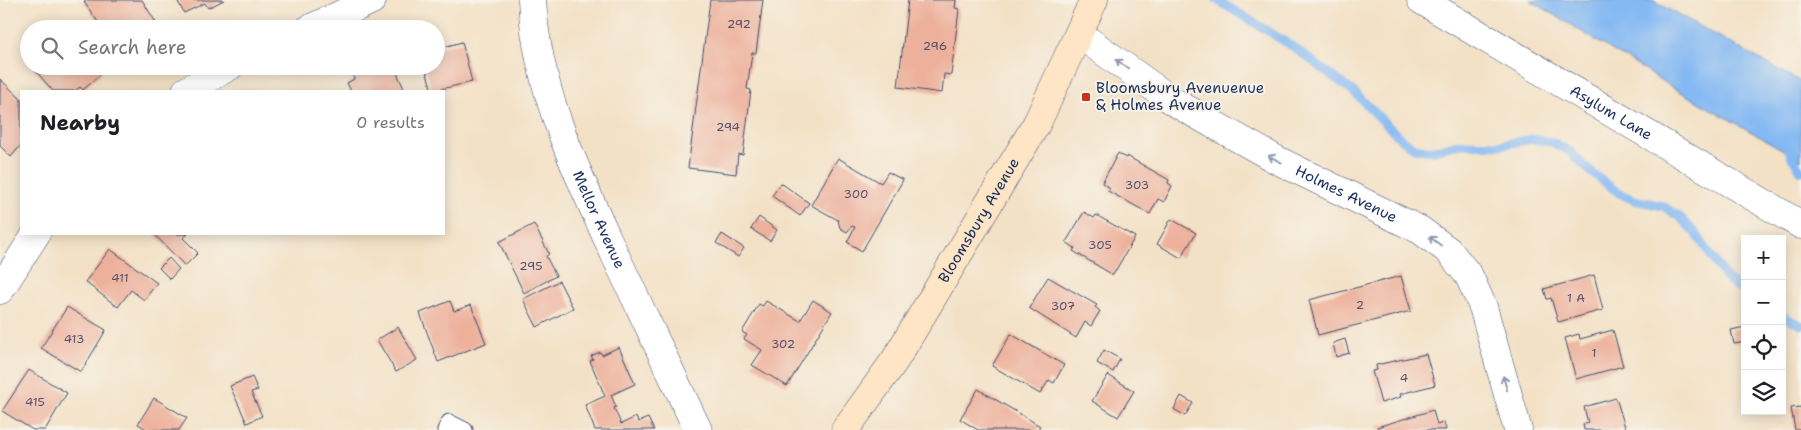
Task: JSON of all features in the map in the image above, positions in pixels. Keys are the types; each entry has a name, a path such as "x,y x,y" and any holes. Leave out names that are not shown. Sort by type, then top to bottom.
{"main road":[{"name":"Bloomsbury Avenue","path":"845,430 895,360 1037,123 1094,0"}],"street":[{"path":"329,20 372,0"},
{"name":"Mellor Avenue","path":"532,0 534,24 548,97 558,124 579,176 698,430"},
{"name":"Asylum Lane","path":"1421,0 1801,226"},
{"name":"Holmes Avenue","path":"1079,34 1174,102 1277,160 1420,230 1449,251 1469,276 1483,307 1518,430"},
{"path":"188,90 214,75"},
{"path":"0,290 35,235"}],"lane":[{"path":"445,430 450,422 465,430"}],"water":[{"path":"1530,0 1652,0 1801,82 1801,160 1672,87"}],"building":[{"path":"87,0 142,0 154,20 97,20 84,2"},
{"path":"177,0 224,0 208,8 205,3 184,13"},
{"path":"710,0 763,0 756,53 752,53 747,89 751,90 743,155 738,154 736,174 688,168"},
{"path":"908,0 956,0 955,8 959,9 951,75 944,74 942,93 898,87"},
{"path":"462,42 472,82 432,90 428,75 445,75 445,47"},
{"path":"39,75 100,75 83,90 80,87 76,90 52,90"},
{"path":"352,75 398,75 405,90 350,90 347,83 354,79"},
{"path":"0,79 20,98 20,146 11,157 0,146"},
{"path":"1118,153 1126,158 1127,156 1169,180 1168,183 1172,186 1164,202 1158,199 1150,214 1108,191 1110,188 1102,183"},
{"path":"838,158 881,183 888,172 903,180 862,251 847,242 855,227 852,226 847,232 840,228 838,220 811,205"},
{"path":"781,183 809,203 800,216 772,196"},
{"path":"1084,212 1094,218 1096,215 1135,237 1113,275 1073,251 1075,248 1066,242"},
{"path":"759,217 777,230 770,241 751,229"},
{"path":"1171,219 1196,233 1181,258 1157,244"},
{"path":"534,224 549,254 546,256 556,276 524,293 499,242"},
{"path":"722,234 744,248 738,257 716,243"},
{"path":"155,235 187,235 183,238 198,253 185,266"},
{"path":"110,249 157,283 144,300 131,290 118,307 85,282"},
{"path":"169,258 179,269 170,279 159,268"},
{"path":"1594,275 1603,310 1558,322 1551,298 1547,299 1544,289"},
{"path":"1401,276 1411,311 1318,335 1309,300"},
{"path":"1048,277 1097,305 1095,307 1100,311 1091,326 1085,322 1076,338 1029,308"},
{"path":"559,281 573,308 537,327 523,299"},
{"path":"813,300 832,312 787,386 752,365 762,350 744,339 747,335 742,332 759,304 763,306 766,301 800,321"},
{"path":"450,301 454,311 471,305 486,343 438,362 420,313"},
{"path":"67,307 106,330 81,372 41,348"},
{"path":"398,327 417,360 396,372 377,340"},
{"path":"1741,328 1741,343 1734,344 1731,330"},
{"path":"1613,330 1623,366 1576,379 1565,338 1579,334 1580,339"},
{"path":"1011,334 1064,365 1054,383 1049,380 1040,394 992,366"},
{"path":"1345,339 1349,353 1336,357 1333,343"},
{"path":"619,347 635,384 611,395 616,407 614,408 621,424 636,417 638,422 648,418 654,430 595,430 585,405 605,396 590,361 593,359 591,356 600,352 602,355"},
{"path":"1104,350 1120,359 1113,372 1097,363"},
{"path":"1426,354 1435,385 1400,394 1401,397 1381,403 1372,371 1377,370 1376,365"},
{"path":"29,370 67,393 45,430 33,430 2,411"},
{"path":"1108,375 1134,391 1118,417 1092,401"},
{"path":"252,377 258,390 251,392 262,416 247,423 230,386"},
{"path":"978,389 1040,426 1037,430 978,430 960,419"},
{"path":"1181,396 1193,403 1185,416 1174,409"},
{"path":"154,398 187,418 179,430 148,430 138,424"},
{"path":"1616,398 1626,430 1584,430 1583,424 1588,423 1584,407"},
{"path":"1801,407 1801,430 1795,430 1791,408"},
{"path":"1433,410 1437,425 1444,422 1446,430 1378,430 1377,427"}],"waterway":[{"path":"1217,0 1292,46 1355,93 1401,139 1414,148 1431,151 1458,144 1501,145 1532,139 1552,142 1569,151 1592,173 1619,193 1634,200 1663,206 1681,218 1697,235 1725,277 1741,290"},
{"path":"1788,143 1791,156 1801,171"},
{"path":"1786,318 1801,325"}],"place":[{"name":"Bloomsbury Avenuenue & Holmes Avenue","path":"1086,97"}]}
